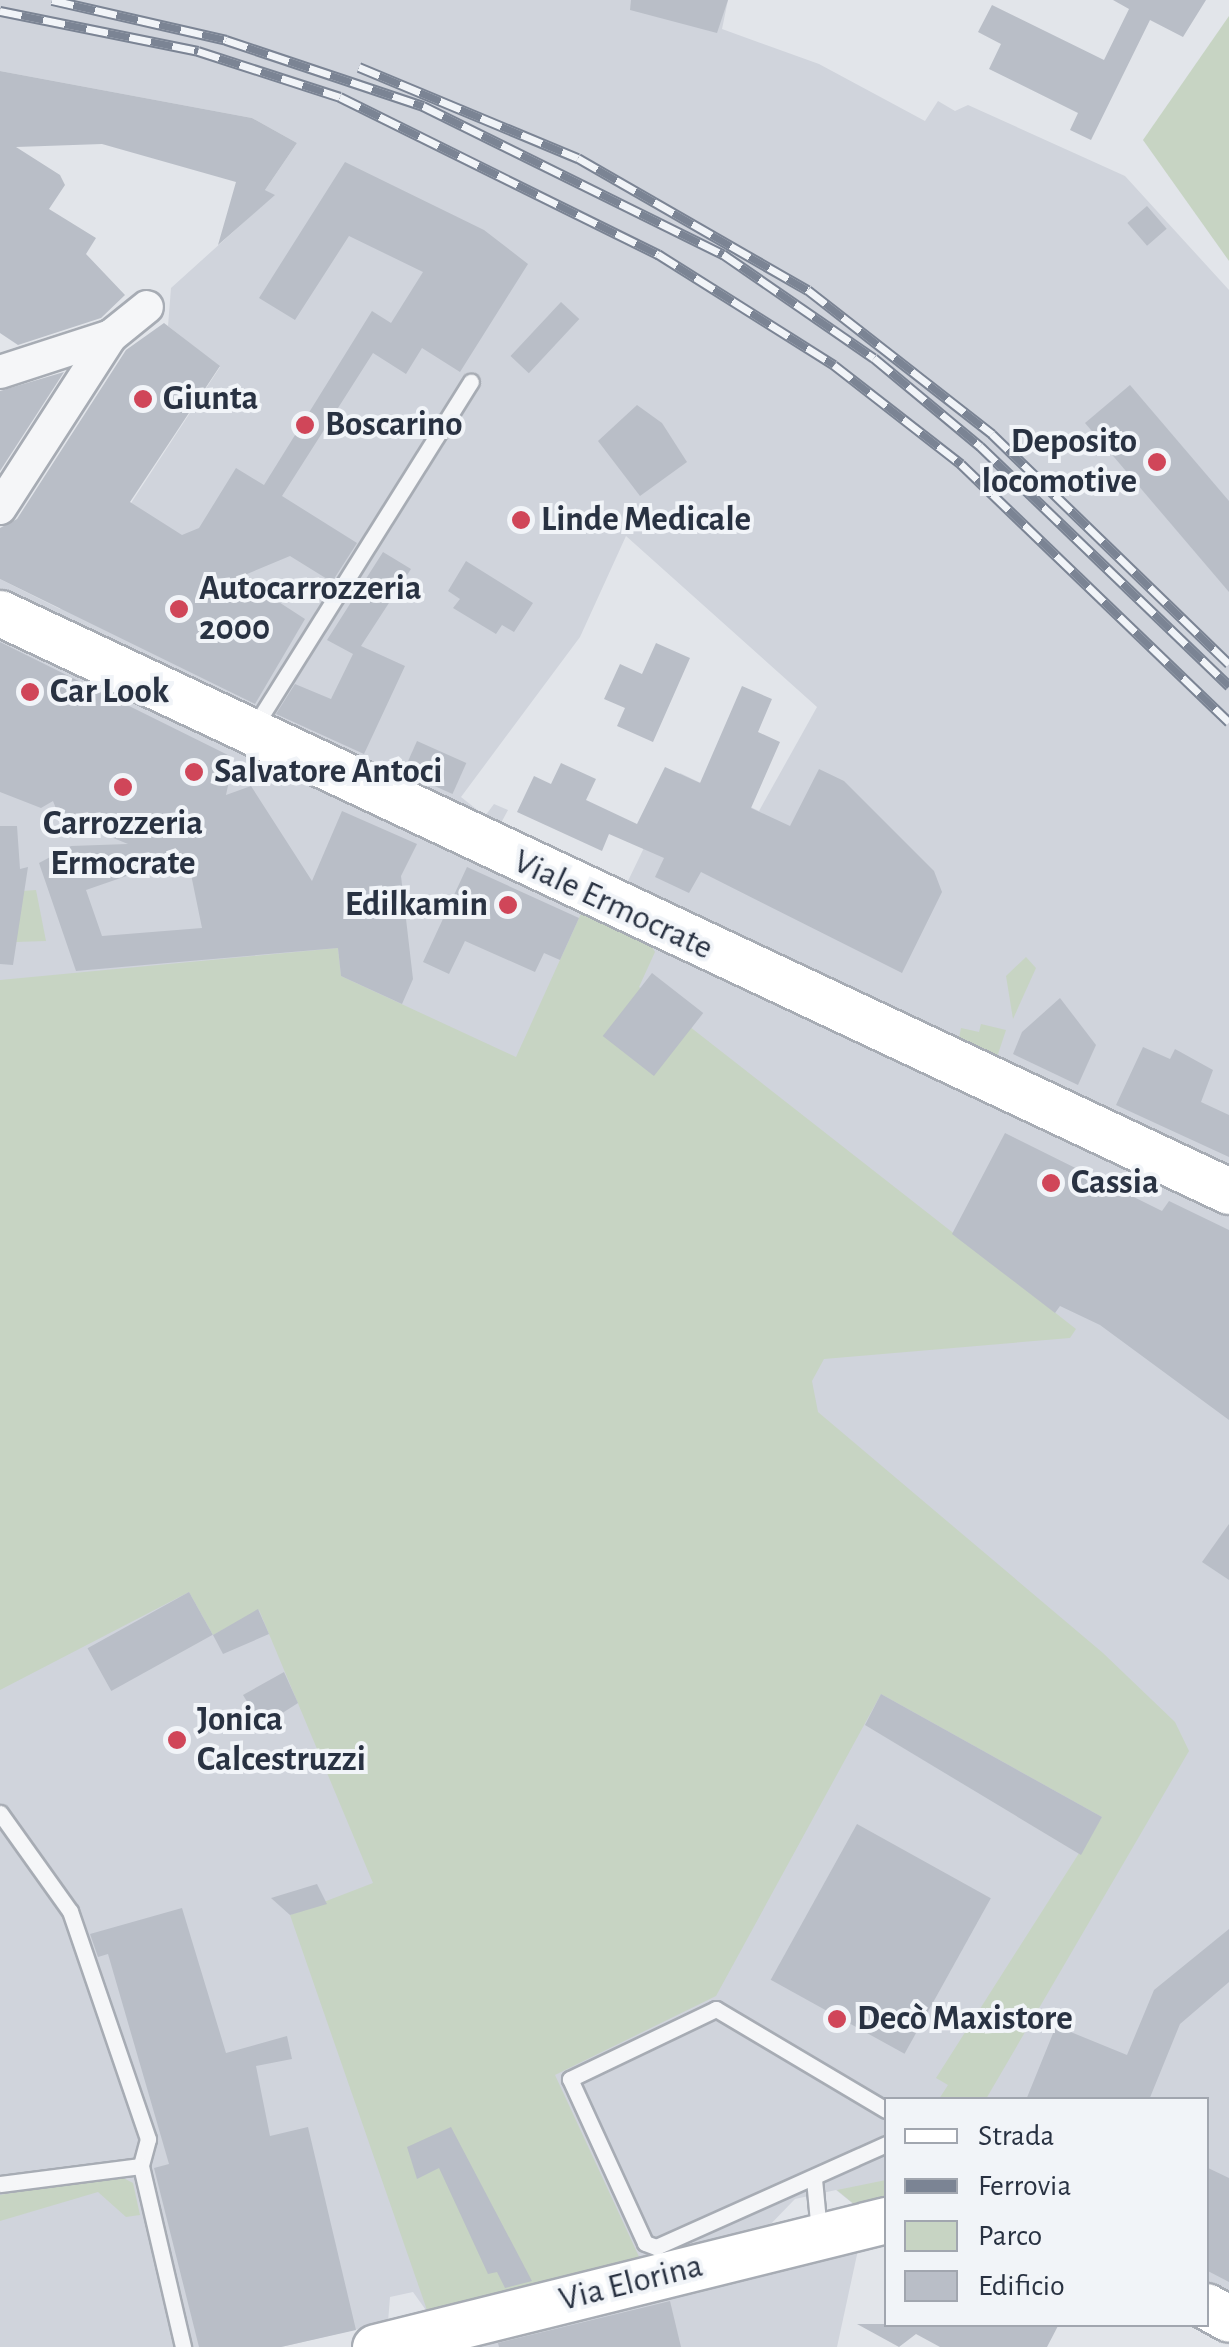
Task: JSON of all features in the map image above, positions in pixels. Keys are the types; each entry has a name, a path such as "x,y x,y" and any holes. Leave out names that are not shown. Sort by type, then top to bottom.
{"main road":[{"name":"Viale Ermocrate","path":"0,614 248,736 1229,1191"},
{"name":"Via Elorina","path":"375,2347 884,2220"}],"street":[{"path":"0,508 111,336 146,306"},
{"path":"8,362 111,336"}],"lane":[{"path":"248,736 471,382"},
{"path":"0,1812 70,1911 148,2139 141,2166 184,2347"},
{"path":"884,2109 716,2009 570,2080 645,2243 676,2244 884,2145"},
{"path":"0,2184 141,2166"},
{"path":"814,2179 819,2236"}],"shaded area":[{"path":"0,0 728,0 722,29 819,64 925,121 938,101 955,111 968,105 1125,176 1229,290 1229,2298 1209,2285 1209,2097 884,2097 884,2204 861,2210 836,2190 795,2199 764,2231 428,2313 413,2292 390,2297 388,2322 281,2347 0,2347 0,579 60,609 220,367 168,326 171,288 274,195 265,190 297,143 252,118 0,71","holes":["626,536 817,707 759,811 680,773 627,883 501,823 508,810 494,804 485,816 461,797 580,637"]},
{"path":"858,2250 837,2347 473,2347 476,2344"}],"green space":[{"path":"1229,16 1229,261 1143,140"},
{"path":"36,890 46,941 16,942 22,891"},
{"path":"584,907 644,933 655,952 639,987 1076,1329 1070,1338 824,1359 812,1381 818,1412 1103,1653 1175,1722 1189,1751 987,2097 940,2097 948,2085 936,2078 1102,1817 881,1694 716,1996 555,2075 641,2261 428,2313 290,1915 373,1883 259,1610 213,1635 189,1592 0,1690 0,980 338,948 341,976 516,1057"},
{"path":"1026,957 1036,968 1013,1019 1006,976"},
{"path":"981,1024 1006,1030 997,1057 959,1038 961,1028 979,1032"},
{"path":"116,2174 133,2183 140,2215 126,2217 98,2192 0,2221 0,2195"},
{"path":"884,2180 884,2204 861,2210 837,2190"}],"building":[{"path":"631,0 728,0 717,33 630,10"},
{"path":"1113,0 1206,0 1183,37 1150,20 1091,140 1070,130 1078,113 989,69 1001,44 978,32 992,5 1104,60 1129,9"},
{"path":"0,71 252,118 297,143 265,190 275,195 218,245 236,182 102,144 16,147 60,175 65,185 49,209 96,238 86,254 125,295 101,318 18,345 0,333"},
{"path":"345,162 484,230 528,264 460,372 422,348 406,374 373,353 282,496 357,543 332,582 290,556 240,577 305,619 255,704 0,579 0,528 17,519 126,350 164,323 220,366 130,502 182,535 199,528 236,468 264,485 372,311 391,323 423,272 349,236 295,320 259,298"},
{"path":"1147,206 1167,229 1147,246 1127,223"},
{"path":"561,302 579,319 529,373 511,356"},
{"path":"64,372 0,471 0,391"},
{"name":"Deposito locomotive","path":"1130,385 1229,501 1229,592 1085,423"},
{"path":"637,405 662,423 687,462 640,496 598,441"},
{"path":"383,552 411,569 361,646 405,666 364,754 276,714 295,684 331,699 353,654 327,640"},
{"path":"466,561 533,603 514,632 502,625 496,634 453,608 460,599 448,591"},
{"path":"0,642 234,758 226,795 251,786 312,881 342,811 417,844 401,876 413,979 402,1004 341,976 338,948 76,971 39,863 71,846 128,844 59,816 53,801 41,808 0,792","holes":["187,855 202,928 102,936 86,890"]},
{"path":"656,643 690,658 653,742 617,726 625,708 604,699 620,664 642,674"},
{"path":"742,686 772,699 758,732 780,742 751,808 790,826 819,769 844,781 934,871 942,892 902,973 701,872 689,893 655,877 664,858 609,834 602,851 517,812 534,776 551,784 561,763 596,779 586,800 637,824 665,767 700,783"},
{"path":"417,741 466,763 453,794 403,772"},
{"path":"0,826 17,826 20,869 28,867 13,965 0,964"},
{"path":"467,867 579,918 560,960 544,953 535,972 465,941 449,974 423,962"},
{"path":"652,973 703,1013 654,1076 603,1036"},
{"path":"1060,998 1096,1045 1078,1085 1013,1054 1022,1032"},
{"path":"1143,1047 1170,1059 1175,1049 1213,1070 1201,1102 1229,1115 1229,1157 1116,1105"},
{"path":"1005,1133 1162,1211 1169,1201 1229,1230 1229,1420 1100,1325 1060,1306 1055,1313 952,1234"},
{"path":"1229,1524 1229,1580 1202,1562"},
{"path":"189,1592 213,1635 111,1691 88,1648"},
{"path":"258,1609 269,1634 223,1654 213,1635"},
{"path":"284,1672 298,1703 262,1726 243,1695"},
{"path":"881,1694 1102,1817 1081,1855 865,1725"},
{"path":"857,1824 991,1898 905,2054 771,1980"},
{"path":"317,1884 327,1904 290,1915 271,1898"},
{"path":"182,1908 226,2053 287,2036 292,2059 256,2066 270,2136 308,2127 356,2330 281,2347 199,2347 154,2168 169,2164 108,1954 98,1957 90,1934"},
{"path":"1229,1929 1229,1982 1180,2024 1150,2097 1027,2097 1056,2026 1127,2055 1154,1990"},
{"path":"451,2127 532,2281 505,2288 497,2272 488,2274 439,2168 417,2179 407,2147"},
{"path":"1209,2168 1229,2178 1229,2282 1209,2272"},
{"path":"670,2301 681,2347 499,2347 498,2343"},
{"path":"857,2324 1057,2327 1047,2347 940,2347 916,2334 899,2347"}],"railway":[{"path":"52,0 226,40 423,106 723,254 874,358 980,446 1229,686"},
{"path":"0,11 198,51 340,97 658,254 834,365 961,464 1229,722"},
{"path":"359,67 578,158 808,290 992,434 1229,664"}],"place":[{"name":"Giunta","path":"143,399"},
{"name":"Boscarino","path":"305,425"},
{"name":"Deposito locomotive","path":"1157,462"},
{"name":"Linde Medicale","path":"521,520"},
{"name":"Autocarrozzeria 2000","path":"179,609"},
{"name":"Car Look","path":"30,692"},
{"name":"Salvatore Antoci","path":"194,772"},
{"name":"Carrozzeria Ermocrate","path":"123,787"},
{"name":"Edilkamin","path":"508,905"},
{"name":"Cassia","path":"1051,1183"},
{"name":"Jonica Calcestruzzi","path":"177,1740"},
{"name":"Decò Maxistore","path":"837,2019"}]}
